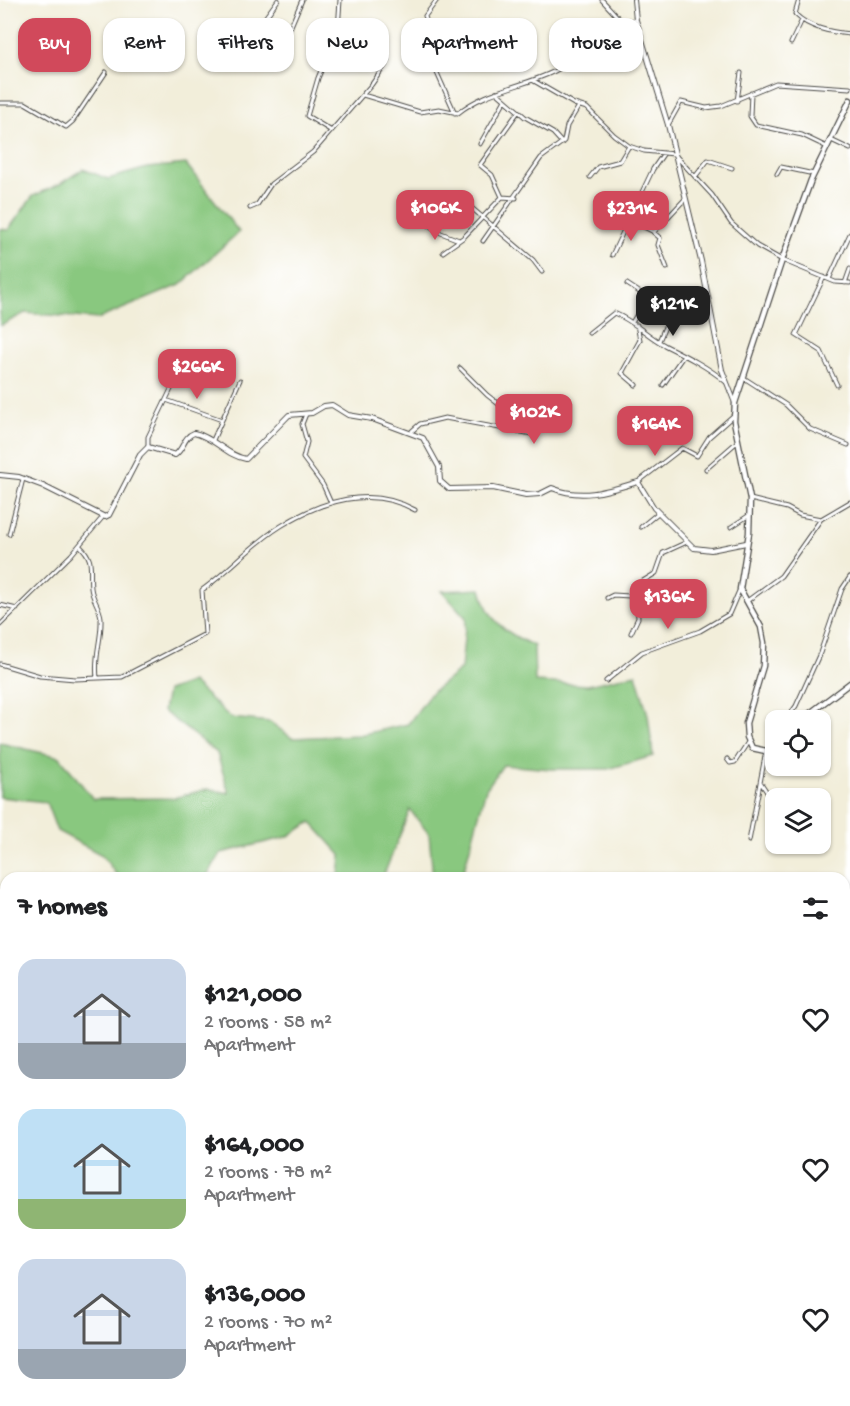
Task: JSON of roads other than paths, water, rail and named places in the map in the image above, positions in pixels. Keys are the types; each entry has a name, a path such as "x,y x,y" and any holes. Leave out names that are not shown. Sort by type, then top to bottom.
{"main road":[{"path":"765,750 758,751 748,742 746,723 763,666 765,647 761,627 745,602 740,589 750,499 734,416 735,403 782,260 814,174 850,100"},
{"path":"814,710 850,683"}],"street":[{"path":"278,0 259,26 282,40 288,33 302,0"},
{"path":"330,130 309,119 307,114 318,78 338,30 340,0"},
{"path":"426,18 425,15 437,0"},
{"path":"602,0 618,18"},
{"path":"634,0 636,18"},
{"path":"799,0 795,14 802,20 819,29 850,34"},
{"path":"791,43 802,20"},
{"path":"643,43 668,124 701,261 726,382 735,403"},
{"path":"0,103 25,103 66,127 73,121 106,72"},
{"path":"250,208 258,204 271,184 303,163 363,95 380,72"},
{"path":"437,72 455,113"},
{"path":"363,95 420,112 439,109 455,113 473,101 534,81 550,72"},
{"path":"737,101 741,73"},
{"path":"534,81 579,106 589,109 614,135 629,146 674,154 712,195 731,223 757,246 782,260 829,279 850,283"},
{"path":"668,124 681,102 706,108 737,101 751,92 782,82 850,88"},
{"path":"496,92 518,112 549,130 562,143"},
{"path":"751,92 750,116 756,125 802,135 827,147"},
{"path":"480,144 505,100"},
{"path":"483,241 516,198 541,158 562,143 579,106"},
{"path":"502,197 492,176 480,165 518,112"},
{"path":"831,140 850,149"},
{"path":"590,177 598,167 620,160 629,146"},
{"path":"612,255 653,168 664,153"},
{"path":"695,177 708,160 732,168"},
{"path":"777,174 781,167 814,174"},
{"path":"443,252 460,240 502,197 516,198"},
{"path":"461,199 533,260 542,272"},
{"path":"653,232 685,199"},
{"path":"609,210 653,232 660,238 658,245 667,268"},
{"path":"419,219 441,233 460,240"},
{"path":"829,279 850,234"},
{"path":"844,283 850,269"},
{"path":"824,277 796,335 821,351 837,385"},
{"path":"627,284 647,297 633,321"},
{"path":"659,341 675,303"},
{"path":"589,333 612,313 633,321 659,341 726,382"},
{"path":"636,385 622,373 640,340 637,325"},
{"path":"663,385 684,355"},
{"path":"412,431 420,424 445,418 532,434 529,428 487,395 460,368"},
{"path":"742,378 786,405 810,429 848,445"},
{"path":"213,440 240,380"},
{"path":"0,624 80,546 102,518 109,514 140,455 148,447 148,437 174,382"},
{"path":"166,400 222,420"},
{"path":"148,447 175,455 190,435 200,434 237,457 246,459 289,415 306,413 333,405 348,415 412,431 427,441 440,467 440,481 453,490 493,488 526,495 540,494 552,488 568,494 601,493 638,482 682,448 697,456 709,437 734,416"},
{"path":"306,413 302,424 307,442 303,458 323,485 331,503"},
{"path":"706,469 739,441"},
{"path":"0,475 23,479 49,489 102,518"},
{"path":"9,534 23,479"},
{"path":"638,482 658,513 694,548 705,550 746,543"},
{"path":"0,664 40,676 97,678 130,675 201,637 206,629 200,595 202,590 280,527 331,503 381,496 399,500 415,510"},
{"path":"750,499 787,508 800,515 821,519"},
{"path":"745,602 781,576 821,519 850,502"},
{"path":"641,527 658,513"},
{"path":"731,527 750,515"},
{"path":"632,596 638,584 656,573 663,553 687,542"},
{"path":"80,546 91,557 93,571 91,590 99,607 101,619 100,642 94,658 97,678"},
{"path":"794,710 820,654 842,589 850,577"},
{"path":"606,681 642,652 700,631 729,614 740,589"},
{"path":"607,598 619,594 632,596"},
{"path":"631,633 639,612 632,596"},
{"path":"0,604 17,609"},
{"path":"727,759 730,763 735,762 748,742"},
{"path":"749,841 760,781 765,766"},
{"path":"760,781 765,789"}]}
